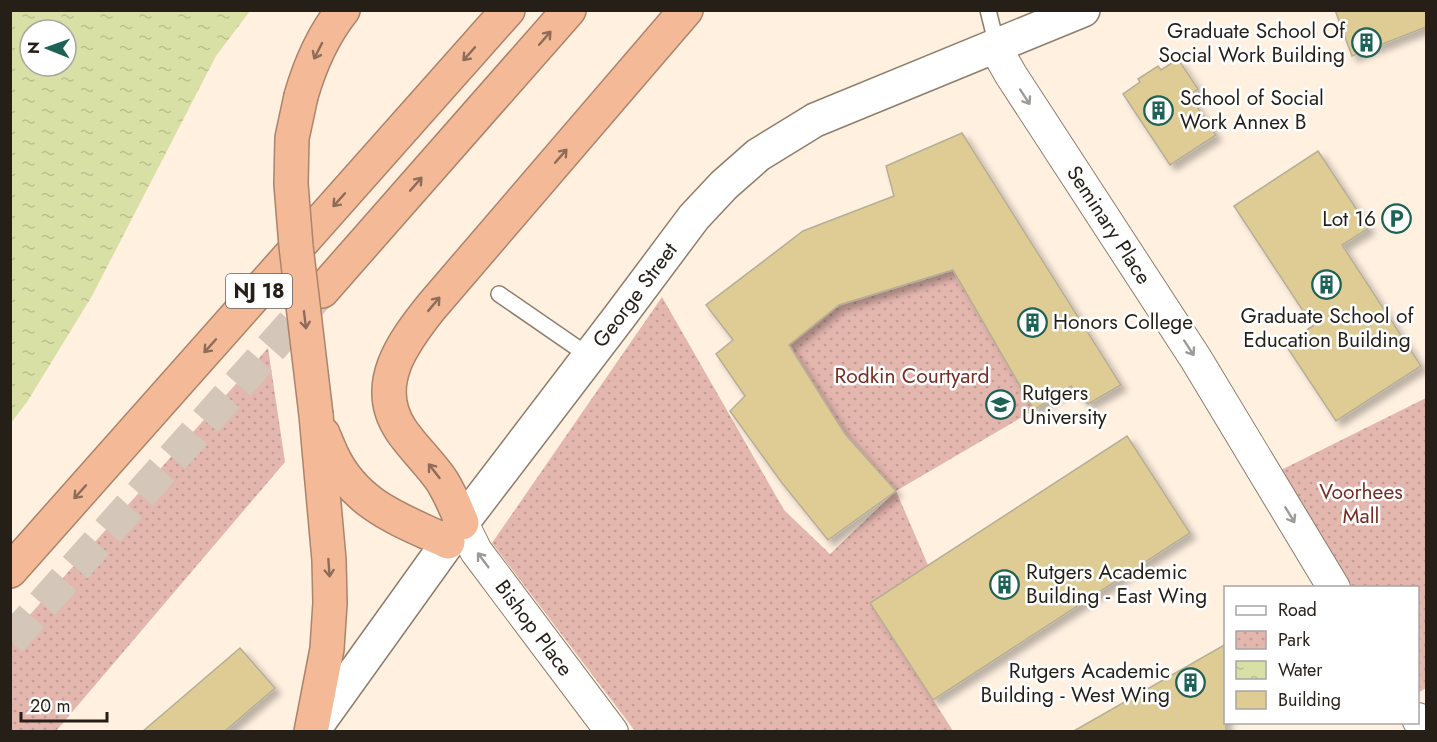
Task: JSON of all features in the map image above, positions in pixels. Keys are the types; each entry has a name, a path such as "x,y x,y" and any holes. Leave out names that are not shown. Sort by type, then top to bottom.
{"highway":[{"path":"312,732 327,649 330,623 330,583 316,415 291,184 292,138 307,75 316,55 343,10"},
{"name":"NJ 18","path":"10,571 507,10"},
{"name":"NJ 18","path":"322,291 569,10"},
{"path":"316,415 332,456 356,489 368,500 393,517 455,532 441,480 401,430 394,417 388,394 396,359 410,334 432,306 686,10"}],"street":[{"name":"George Street","path":"312,732 455,532 701,209 740,169 794,131 815,120 1083,10"},
{"name":"Seminary Place","path":"997,46 1011,75 1196,359 1333,586"},
{"name":"Bishop Place","path":"455,532 476,551 612,732"}],"lane":[{"path":"988,10 997,46"},
{"path":"499,294 589,356"}],"green space":[{"name":"Rodkin Courtyard","path":"953,270 1034,410 896,491 845,434 789,345 839,305"},
{"path":"662,297 784,510 830,554 896,491 928,565 871,603 953,731 635,731 492,543"},
{"path":"268,348 285,462 56,731 11,731 11,636"},
{"name":"Voorhees Mall","path":"1426,398 1426,688 1419,692 1419,586 1335,586 1267,477"}],"water":[{"path":"11,10 250,11 216,56 92,296 27,402 11,423"}],"building":[{"name":"Graduate School Of Social Work Building","path":"1335,10 1426,10 1426,27 1352,56"},
{"name":"School of Social Work Annex B","path":"1178,59 1198,89 1189,95 1216,135 1170,165 1123,94 1140,82 1138,79 1158,66 1161,70"},
{"name":"Honors College","path":"962,133 1121,385 1088,404 1071,386 1034,410 953,270 839,305 789,345 845,434 896,491 828,540 782,483 730,411 745,396 716,354 733,340 706,305 803,231 894,196 886,166"},
{"name":"Graduate School of Education Building","path":"1318,151 1369,228 1342,245 1421,366 1336,421 1285,344 1313,326 1234,206"},
{"name":"Rutgers Academic Building - East Wing","path":"1127,436 1190,533 933,700 870,603"},
{"name":"Rutgers Academic Building - West Wing","path":"1224,645 1224,724 1226,724 1226,732 1072,732"},
{"path":"240,648 275,688 224,732 142,732"}],"tunnel":[{"path":"10,641 318,295"}],"place":[{"name":"Graduate School Of Social Work Building","path":"1366,43"},
{"name":"School of Social Work Annex B","path":"1159,110"},
{"name":"Lot 16","path":"1397,219"},
{"name":"Graduate School of Education Building","path":"1327,285"},
{"name":"Honors College","path":"1032,322"},
{"name":"Rutgers University","path":"1001,405"},
{"name":"Rutgers Academic Building - East Wing","path":"1005,584"},
{"name":"Rutgers Academic Building - West Wing","path":"1191,683"}]}
